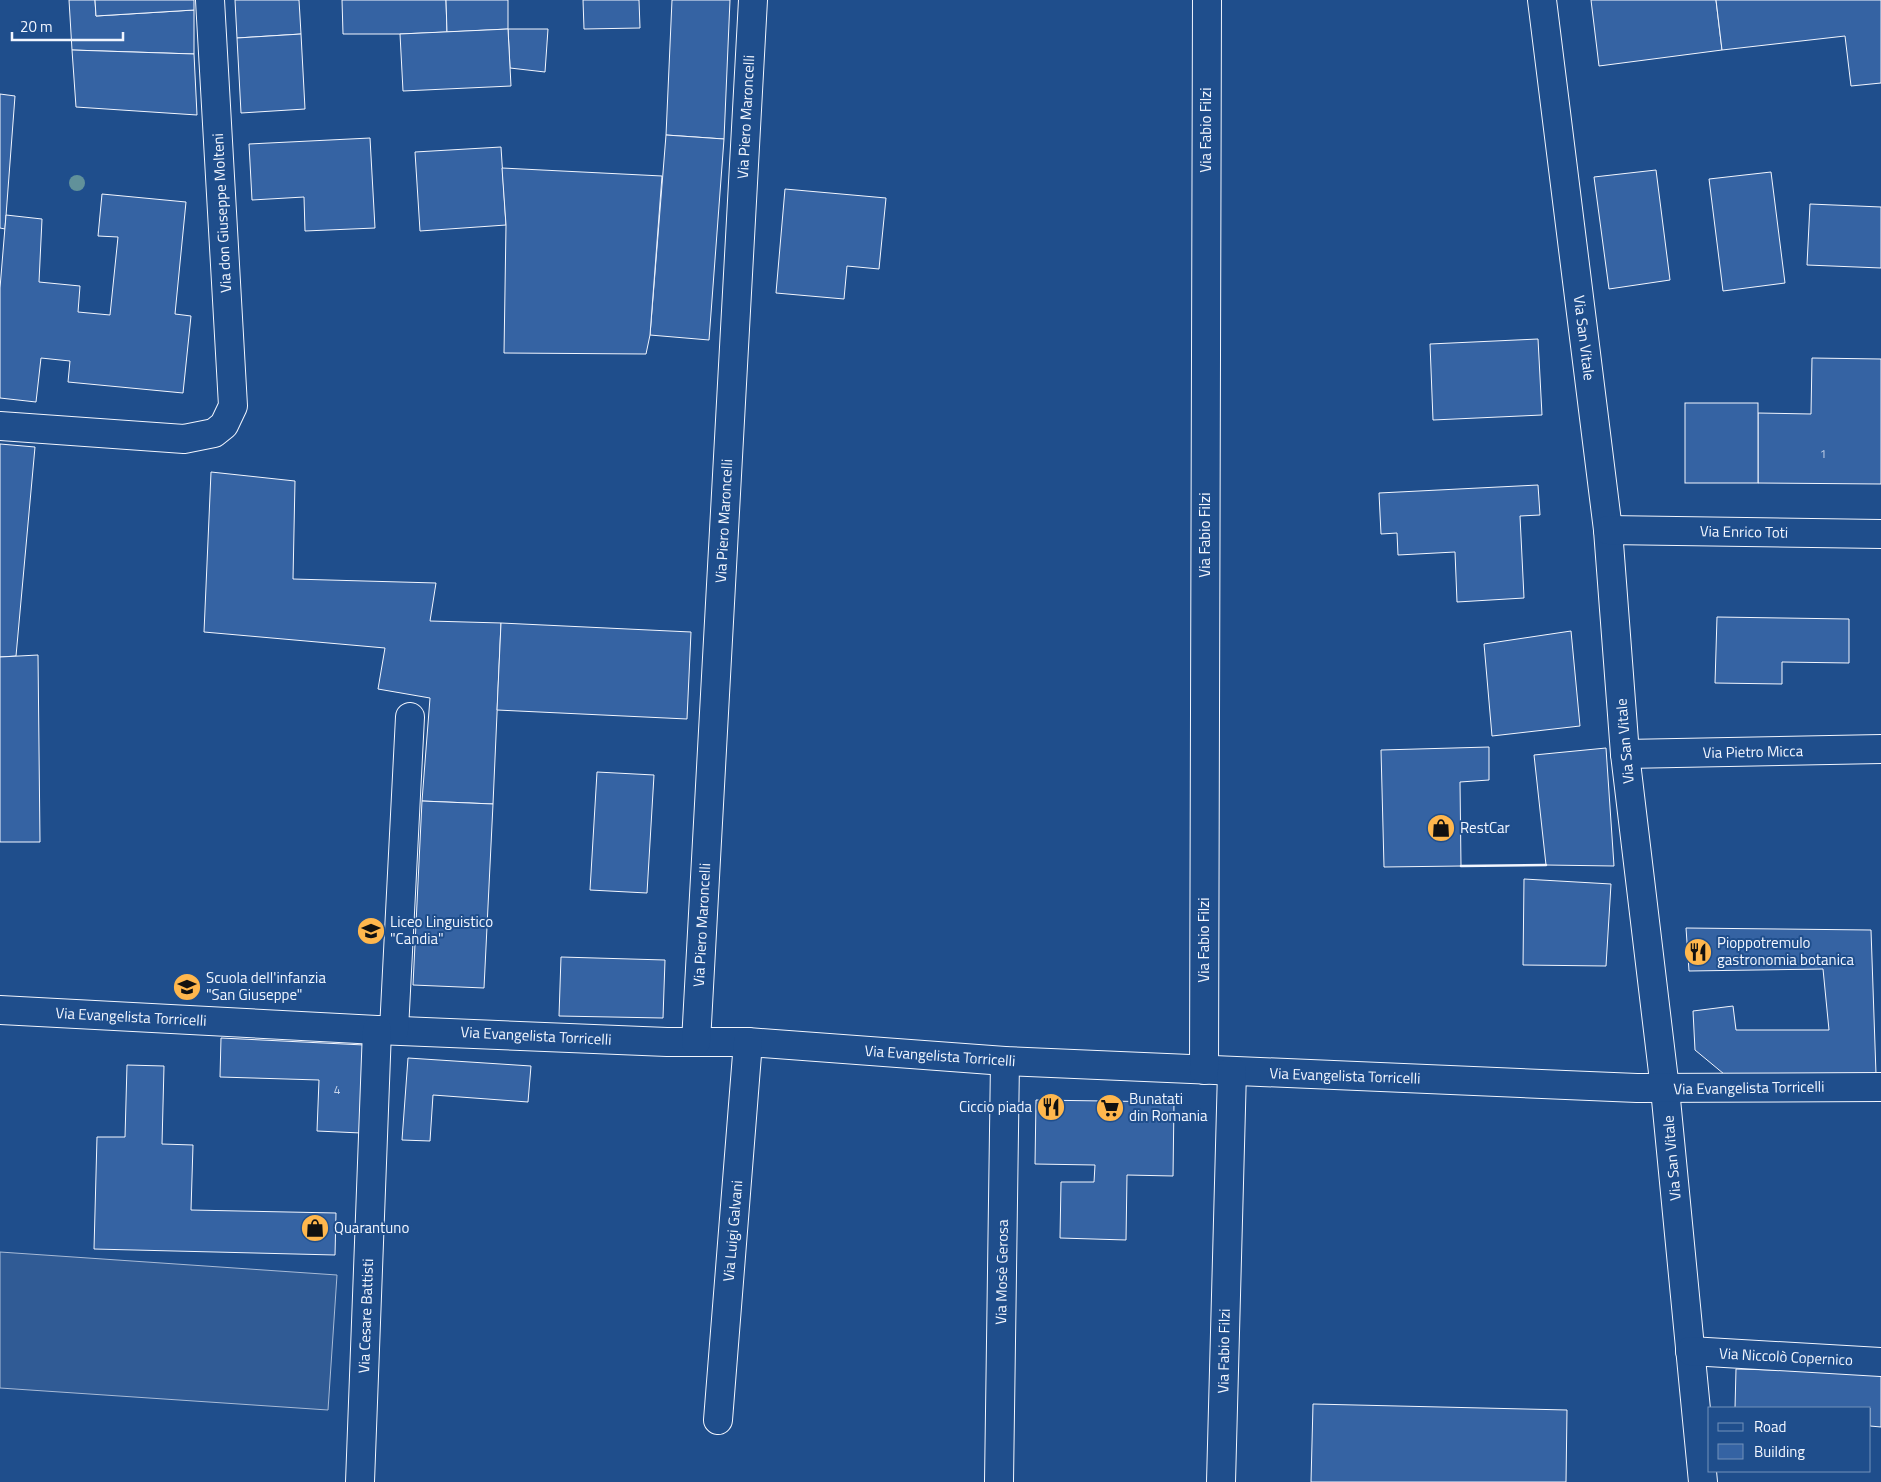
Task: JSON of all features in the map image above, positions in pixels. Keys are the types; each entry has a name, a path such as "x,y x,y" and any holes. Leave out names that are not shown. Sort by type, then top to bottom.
{"street":[{"name":"Via don Giuseppe Molteni","path":"0,426 184,439 214,433 224,425 232,406 210,0"},
{"name":"Via Piero Maroncelli","path":"696,1042 753,0"},
{"name":"Via Fabio Filzi","path":"1204,1070 1206,0"},
{"name":"Via San Vitale","path":"1542,0 1608,530 1625,754 1666,1089 1703,1482"},
{"name":"Via Enrico Toti","path":"1608,530 1881,534"},
{"name":"Via Cesare Battisti","path":"360,1482 386,1030 410,717"},
{"name":"Via Pietro Micca","path":"1625,754 1881,749"},
{"name":"Via Evangelista Torricelli","path":"0,1010 386,1030 667,1042 748,1042 1005,1061 1666,1089 1881,1087"},
{"name":"Via Luigi Galvani","path":"718,1420 748,1042"},
{"name":"Via Mosè Gerosa","path":"999,1482 1005,1061"},
{"name":"Via Fabio Filzi","path":"1221,1482 1232,1071"},
{"name":"Via Niccolò Copernico","path":"1690,1351 1881,1362"}],"shaded area":[{"path":"0,1252 337,1275 328,1410 0,1388"}],"building":[{"path":"69,0 95,0 96,16 194,10 194,54 72,50"},
{"path":"95,0 194,0 194,10 96,16"},
{"path":"235,0 299,0 301,34 237,38"},
{"path":"342,0 446,0 447,32 343,34"},
{"path":"446,0 508,0 508,29 447,32"},
{"path":"583,0 639,0 640,28 584,29"},
{"path":"672,0 730,0 724,139 666,135"},
{"path":"1591,0 1716,0 1722,50 1599,66"},
{"path":"1716,0 1881,0 1881,83 1851,86 1845,36 1722,50"},
{"path":"508,29 548,29 545,72 510,68"},
{"path":"508,29 511,86 403,91 400,34"},
{"path":"301,34 305,109 241,113 237,38"},
{"path":"72,50 194,54 197,115 76,107"},
{"path":"0,94 15,96 5,229 0,228"},
{"path":"666,135 724,139 709,340 650,335"},
{"path":"370,138 375,228 305,231 304,197 252,200 249,144"},
{"path":"501,147 506,225 420,231 415,152"},
{"path":"502,168 662,176 650,335 646,354 504,353 506,225"},
{"path":"1656,170 1670,280 1609,289 1594,177"},
{"path":"1771,172 1785,283 1723,291 1709,179"},
{"path":"785,189 886,198 879,269 847,266 844,299 776,293"},
{"path":"102,194 186,202 175,314 191,316 183,393 68,382 70,361 41,358 36,402 0,398 0,288 6,215 42,219 39,282 80,286 78,312 110,315 118,237 98,236"},
{"path":"1810,204 1881,207 1881,268 1807,265"},
{"path":"1538,339 1542,415 1433,420 1430,344"},
{"path":"1812,358 1881,359 1881,484 1758,483 1758,413 1811,414"},
{"path":"1685,403 1758,403 1758,483 1685,483"},
{"path":"0,444 35,447 16,656 0,657"},
{"path":"211,472 295,481 293,579 436,583 430,621 501,623 493,804 422,801 430,698 378,689 385,648 204,632"},
{"path":"1538,485 1540,515 1520,516 1524,598 1457,602 1455,552 1398,555 1397,533 1381,534 1379,493"},
{"path":"1717,617 1849,619 1849,663 1782,662 1782,684 1715,683"},
{"path":"501,623 691,632 687,719 497,710"},
{"path":"1571,631 1580,726 1492,736 1484,644"},
{"path":"38,655 40,842 0,842 0,657"},
{"path":"1489,747 1489,780 1460,782 1461,866 1384,867 1381,750"},
{"path":"1606,748 1614,866 1546,865 1534,755"},
{"path":"597,772 654,775 647,893 590,890"},
{"path":"422,801 493,804 484,988 413,985"},
{"path":"1524,879 1611,884 1606,966 1523,965"},
{"path":"1686,928 1871,930 1876,1074 1724,1074 1695,1050 1693,1011 1733,1006 1736,1030 1829,1030 1823,969 1689,971"},
{"path":"561,957 665,960 663,1018 559,1016"},
{"path":"221,1038 364,1045 361,1133 317,1131 319,1080 220,1077"},
{"path":"408,1058 531,1066 528,1102 433,1095 430,1141 402,1140"},
{"path":"127,1065 164,1066 162,1144 193,1145 191,1210 336,1213 335,1255 94,1249 97,1137 125,1137"},
{"path":"1036,1100 1174,1102 1173,1176 1127,1175 1126,1240 1060,1238 1061,1182 1094,1182 1095,1165 1035,1164"},
{"path":"1736,1369 1881,1373 1881,1427 1871,1426 1871,1407 1735,1407"},
{"path":"1313,1404 1567,1410 1566,1482 1311,1482"}],"wall":[{"path":"1461,866 1546,865"}],"place":[{"name":"RestCar","path":"1441,828"},
{"name":"Liceo Linguistico \"Candia\"","path":"371,931"},
{"name":"Pioppotremulo gastronomia botanica","path":"1698,952"},
{"name":"Scuola dell'infanzia \"San Giuseppe\"","path":"187,987"},
{"name":"Ciccio piada","path":"1051,1107"},
{"name":"Bunatati din Romania","path":"1110,1108"},
{"name":"Quarantuno","path":"315,1228"}]}
